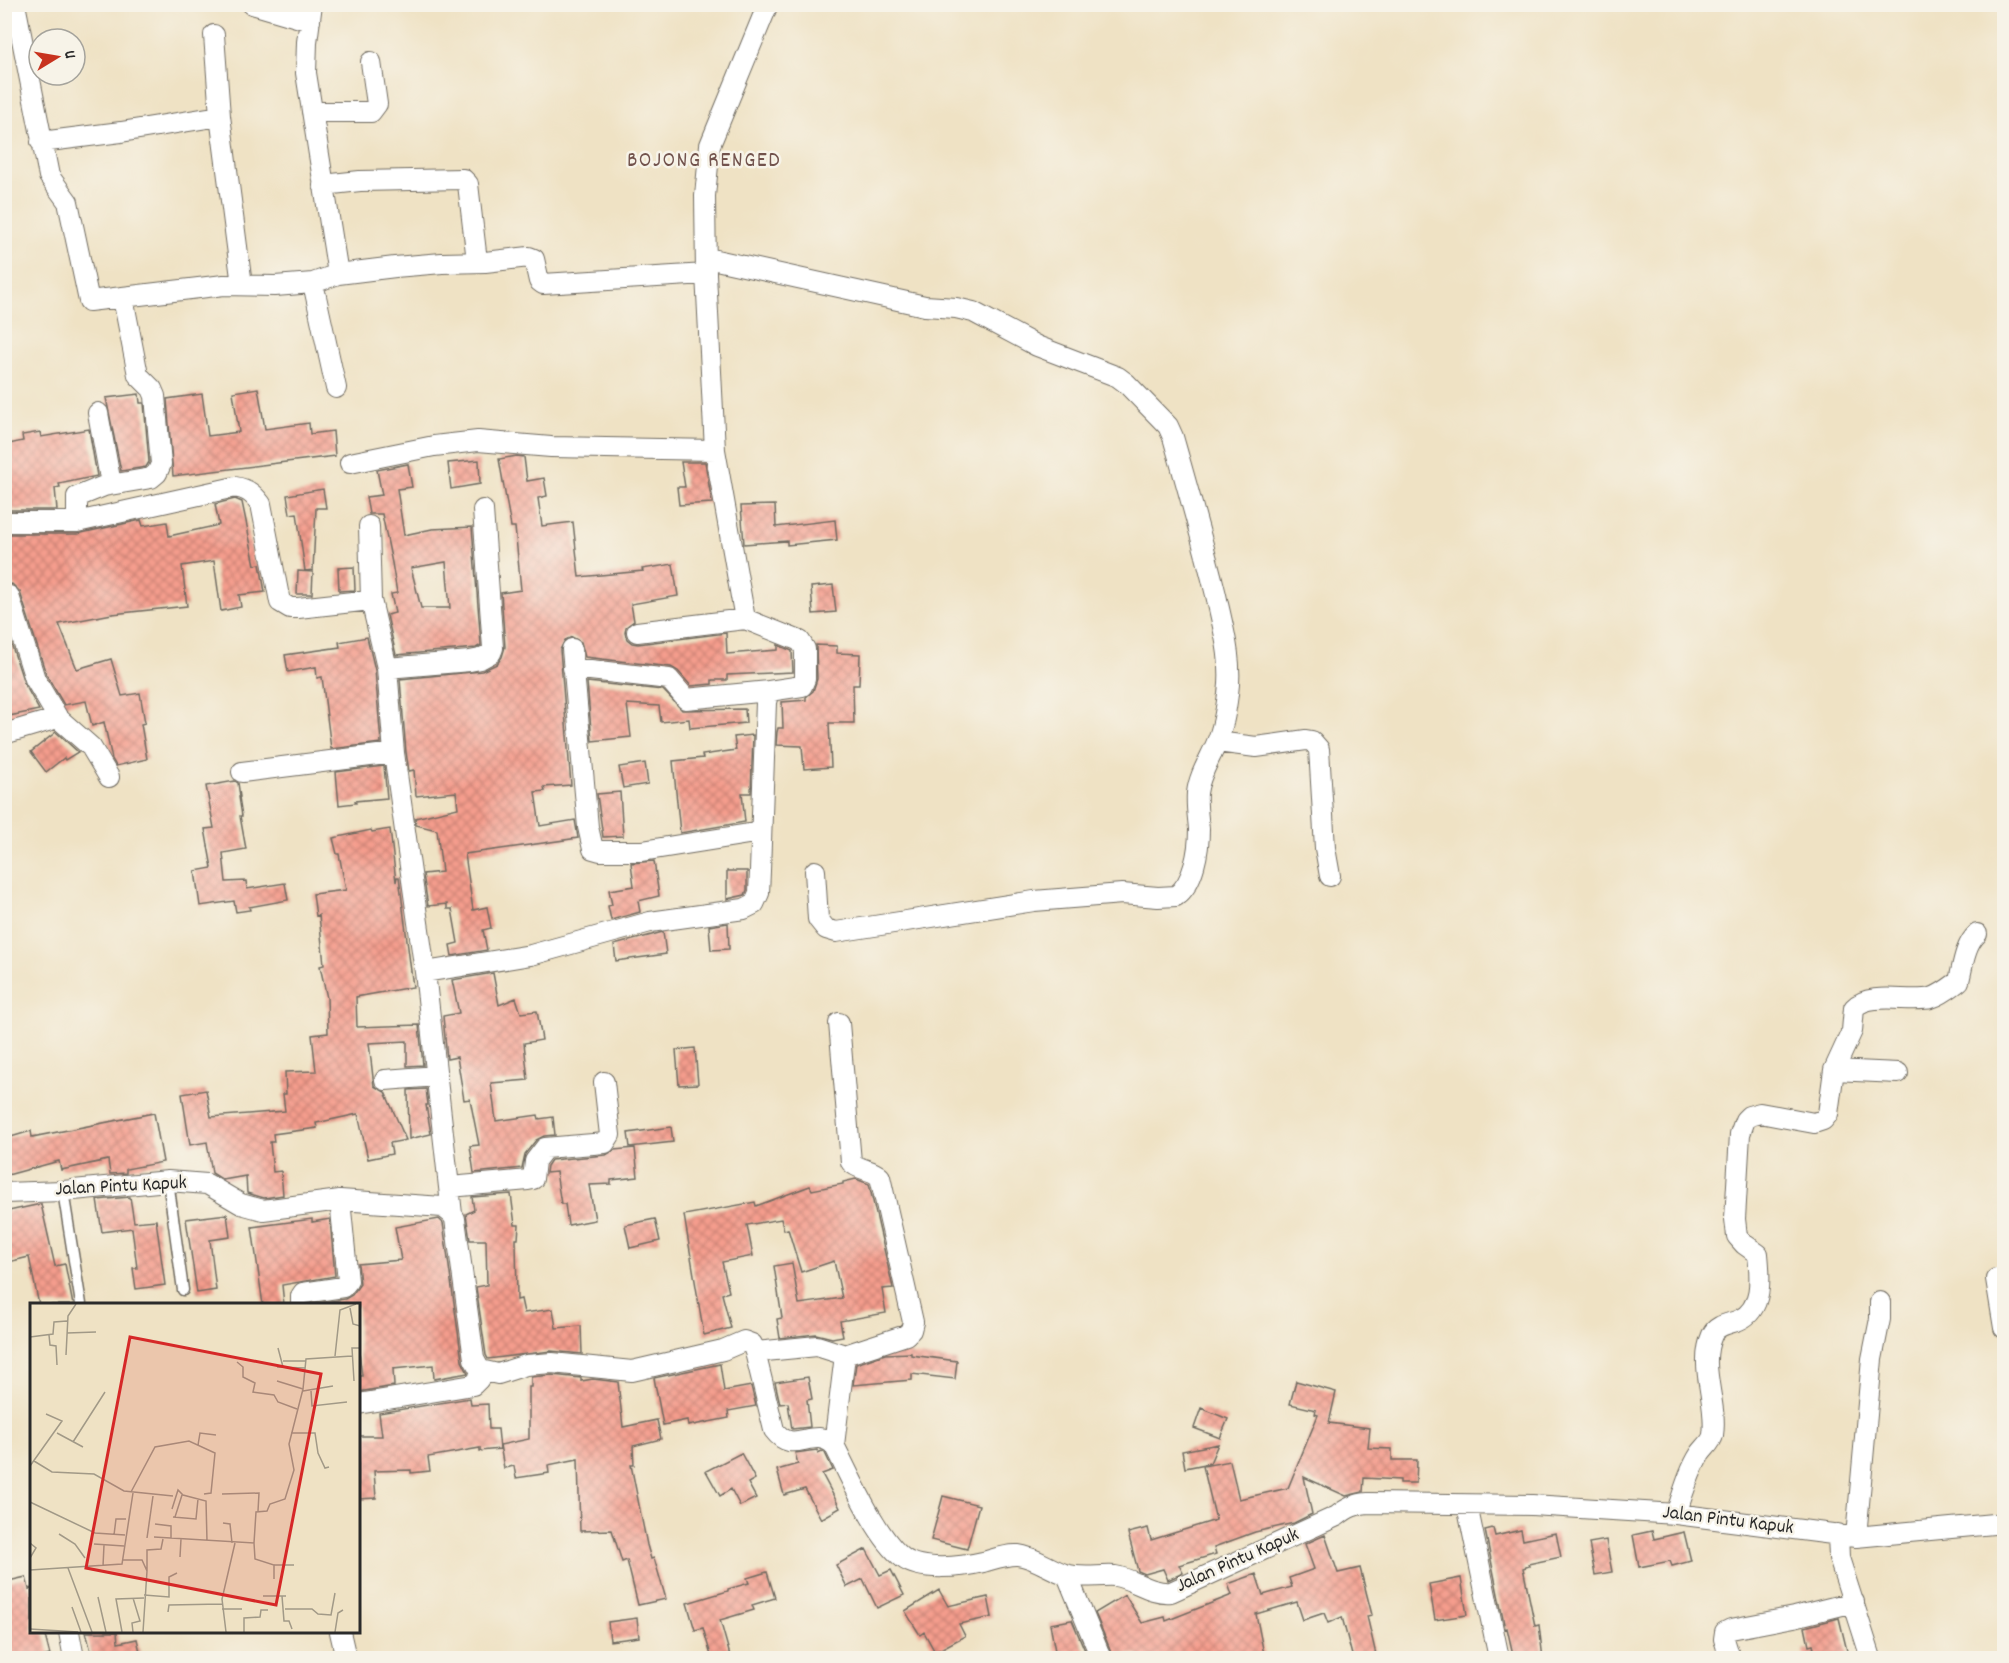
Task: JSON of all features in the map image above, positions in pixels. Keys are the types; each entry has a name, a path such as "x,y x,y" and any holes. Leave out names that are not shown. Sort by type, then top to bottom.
{"street":[{"path":"252,4 311,13 306,73 338,274"},
{"path":"745,619 715,450 705,196 710,145 768,4"},
{"path":"16,13 49,176 68,202 88,300 123,298 224,285 275,286 314,283 338,274 395,267 532,257 535,261 539,282 543,284 706,266 925,306 956,308 973,312 1037,346 1118,377 1126,382 1168,426 1207,560 1230,660 1228,694 1217,742 1205,765 1197,789 1198,846 1184,888 1176,896 1122,894 1034,901 836,932 826,929 818,919 815,871"},
{"path":"214,35 220,116 242,285"},
{"path":"312,111 371,112 377,104 371,62"},
{"path":"41,142 220,116"},
{"path":"323,185 360,181 463,179 468,184 477,261"},
{"path":"314,283 336,388"},
{"path":"77,522 77,497 111,484 151,478 157,473 161,464 155,396 152,389 138,375 123,298"},
{"path":"98,413 111,484"},
{"path":"350,463 434,446 478,441 551,447 715,450"},
{"path":"4,522 77,522 236,487 246,489 261,504 280,602 290,608 298,608 371,600"},
{"path":"387,668 470,661 491,653 483,510"},
{"path":"360,1404 473,1385 479,1379 480,1370 474,1359 455,1219 452,1214 425,972 394,753 387,668 371,600 369,526"},
{"path":"9,596 36,680 58,718 91,747 109,777"},
{"path":"637,632 745,619 800,641 805,649 805,679 802,686 686,699 669,679 573,659 588,827 593,849 642,851 761,831"},
{"path":"425,972 531,956 650,922 744,909 754,904 759,893 765,712 769,691"},
{"path":"4,734 58,718"},
{"path":"1217,742 1256,747 1306,740 1316,744 1320,749 1325,848 1330,876"},
{"path":"242,772 394,753"},
{"path":"1676,1514 1695,1462 1713,1438 1707,1348 1714,1331 1727,1323 1741,1319 1750,1312 1758,1296 1760,1274 1758,1254 1737,1236 1740,1134 1745,1120 1749,1116 1760,1113 1814,1123 1823,1120 1828,1114 1834,1070 1852,1032 1854,1008 1865,1000 1930,998 1941,993 1959,981 1966,954 1972,939 1977,934"},
{"path":"755,1352 817,1346 845,1355 906,1335 911,1330 913,1322 880,1178 874,1171 857,1168 851,1162 839,1023"},
{"path":"1834,1070 1898,1073"},
{"path":"385,1080 437,1076"},
{"path":"450,1187 533,1179 535,1161 545,1148 605,1143 610,1135 604,1082"},
{"name":"Jalan Pintu Kapuk","path":"4,1193 63,1191 168,1181 207,1184 241,1204 263,1210 340,1200 442,1207 452,1214"},
{"path":"301,1303 303,1293 343,1287 348,1281 340,1200"},
{"path":"1996,1279 2004,1328"},
{"path":"1871,1659 1839,1558 1847,1535 1872,1359 1880,1319 1880,1302"},
{"path":"480,1370 498,1374 526,1365 552,1363 632,1371 723,1350 744,1341 752,1344 755,1352 774,1430 780,1438 789,1442 821,1438 827,1439 834,1446"},
{"path":"834,1446 845,1355"},
{"name":"Jalan Pintu Kapuk","path":"834,1446 870,1515 887,1541 903,1558 917,1565 966,1566 1018,1555 1067,1575 1116,1576 1160,1592 1171,1592 1337,1516 1357,1504 1368,1503 1532,1505 1676,1514 1847,1535 2004,1523"},
{"path":"1467,1505 1499,1659"},
{"path":"1067,1575 1101,1659"},
{"path":"1730,1659 1724,1639 1725,1632 1731,1629 1854,1602"},
{"path":"69,1633 74,1659"},
{"path":"340,1633 346,1659"}],"lane":[{"path":"168,1181 183,1290"},
{"path":"63,1191 81,1303"}],"building":[{"path":"258,388 265,429 309,423 310,434 333,431 335,456 173,476 167,399 202,394 208,436 239,432 233,392"},
{"path":"139,394 140,403 144,403 149,462 146,467 121,471 106,398"},
{"path":"89,429 97,476 59,484 60,487 55,488 57,510 4,510 4,445 23,441 22,435 40,432 41,437"},
{"path":"524,457 527,481 544,478 547,496 538,498 542,526 573,522 579,577 643,571 642,569 673,564 678,596 631,604 634,621 626,627 625,633 627,639 632,643 726,633 727,654 778,650 778,645 792,651 793,672 727,675 727,680 712,680 712,684 691,686 678,671 671,667 585,657 581,642 572,637 565,640 560,650 571,785 544,787 545,791 535,792 540,826 575,820 578,838 465,854 473,910 487,907 491,928 483,930 487,950 452,956 450,945 458,943 452,909 447,909 447,904 428,906 423,874 442,872 437,830 416,825 415,818 458,808 456,792 416,796 414,770 409,771 406,752 400,679 482,671 497,664 502,657 505,647 501,593 521,590 515,527 511,527 499,459"},
{"path":"479,460 480,484 451,489 448,463"},
{"path":"681,462 705,462 712,503 679,505 677,487 685,487"},
{"path":"408,464 412,487 397,489 404,535 432,529 472,527 481,645 476,648 396,655 387,615 395,613 391,594 397,593 392,563 382,514 369,514 366,497 382,495 377,470","holes":["446,562 450,608 421,608 411,568"]},
{"path":"323,489 326,508 316,508 313,570 305,571 297,513 290,514 287,495"},
{"path":"235,499 242,502 255,565 260,564 265,592 239,595 241,607 221,611 214,561 182,566 187,606 112,614 59,624 77,669 111,659 122,696 140,693 145,723 141,724 147,759 116,766 112,759 104,722 92,726 86,701 64,705 46,674 20,592 12,584 4,585 4,534 77,534 141,520 143,526 167,522 169,536 219,525 215,504"},
{"path":"775,505 776,527 835,520 837,540 787,545 787,541 744,544 741,506"},
{"path":"354,567 355,590 339,591 338,568"},
{"path":"298,571 313,572 312,594 297,594"},
{"path":"833,585 836,612 813,614 811,587"},
{"path":"4,622 24,683 39,710 4,717"},
{"path":"367,637 375,670 381,743 331,749 322,677 317,678 316,667 288,672 285,655 340,647 339,642"},
{"path":"816,645 837,646 837,653 860,654 859,685 853,685 854,723 829,723 831,767 804,769 802,746 776,745 777,732 778,728 783,728 782,702 806,700 806,697 813,691 817,679"},
{"path":"587,682 663,690 682,710 745,709 746,723 690,728 689,719 661,722 659,706 627,704 631,737 592,741"},
{"path":"56,732 78,752 65,760 64,758 46,772 31,752"},
{"path":"753,735 751,793 742,793 745,822 680,833 673,761 703,758 702,755 736,750 734,737"},
{"path":"645,763 648,784 623,788 619,767"},
{"path":"384,766 387,798 339,805 336,772"},
{"path":"235,781 238,783 242,816 240,816 246,849 223,853 226,882 246,881 247,889 285,883 288,900 249,907 250,910 236,912 234,901 200,906 195,871 212,868 205,829 214,828 206,786"},
{"path":"620,792 623,836 603,837 597,794"},
{"path":"390,829 396,882 399,877 413,987 356,997 357,1027 419,1025 423,1065 407,1066 407,1041 369,1043 374,1086 385,1092 406,1140 390,1143 392,1154 368,1159 358,1114 316,1123 317,1128 273,1134 274,1142 270,1142 273,1172 281,1171 283,1195 264,1198 247,1193 246,1176 223,1180 212,1173 207,1142 190,1145 182,1094 206,1090 211,1117 285,1111 283,1094 286,1094 285,1072 316,1071 312,1035 328,1033 327,998 320,966 324,965 319,915 316,916 313,894 346,890 339,854 337,854 333,838 371,830 372,832"},
{"path":"654,861 659,896 638,901 640,912 611,920 608,906 612,905 609,890 634,886 631,863"},
{"path":"727,871 747,871 745,895 727,899"},
{"path":"728,923 729,949 711,950 709,926"},
{"path":"663,932 666,954 616,961 614,945"},
{"path":"493,973 499,1005 516,998 521,1013 537,1011 542,1040 524,1043 528,1080 491,1083 496,1121 538,1115 539,1119 553,1117 555,1135 544,1136 536,1140 525,1154 522,1168 474,1173 470,1146 479,1145 470,1099 464,1100 457,1057 447,1059 443,1016 459,1013 452,980"},
{"path":"695,1048 698,1084 679,1085 676,1050"},
{"path":"426,1089 431,1134 409,1139 408,1090"},
{"path":"154,1113 163,1162 126,1169 126,1173 110,1174 108,1160 61,1170 59,1161 4,1176 4,1139 31,1131 32,1137"},
{"path":"671,1127 673,1142 630,1147 628,1133"},
{"path":"635,1148 638,1177 611,1180 611,1184 589,1185 595,1220 568,1225 565,1204 561,1204 556,1172 546,1173 551,1160 606,1155 614,1150"},
{"path":"856,1179 869,1184 893,1288 882,1289 886,1313 840,1321 843,1336 832,1338 816,1334 780,1338 777,1319 782,1318 774,1266 792,1263 799,1304 842,1298 834,1261 801,1272 788,1229 784,1230 781,1219 747,1225 753,1256 722,1262 729,1292 722,1294 731,1328 704,1335 684,1215 755,1202 756,1206 810,1186 812,1190"},
{"path":"511,1194 515,1225 519,1225 518,1239 516,1239 517,1300 521,1299 524,1313 553,1309 556,1328 581,1326 582,1354 551,1351 488,1359 486,1355 476,1287 487,1285 486,1240 470,1240 466,1214 474,1210 472,1197"},
{"path":"130,1197 134,1222 156,1220 165,1285 136,1289 133,1268 137,1268 132,1228 102,1232 97,1200"},
{"path":"41,1204 55,1266 65,1264 73,1303 39,1303 29,1257 4,1263 4,1212"},
{"path":"227,1214 230,1237 210,1240 216,1290 197,1293 186,1219"},
{"path":"312,1219 312,1222 330,1219 335,1276 282,1285 284,1303 263,1303 252,1227"},
{"path":"439,1219 443,1223 462,1361 468,1373 434,1379 433,1365 393,1369 394,1386 360,1392 360,1376 362,1376 360,1303 319,1303 345,1299 352,1295 360,1284 358,1264 401,1260 395,1227"},
{"path":"655,1219 660,1241 630,1248 625,1225"},
{"path":"911,1353 911,1355 957,1361 955,1379 912,1374 912,1380 853,1385 856,1364 885,1354"},
{"path":"720,1364 724,1391 751,1386 756,1406 728,1411 729,1418 688,1426 687,1420 663,1425 654,1378"},
{"path":"552,1375 581,1378 581,1381 593,1379 618,1382 623,1427 657,1420 661,1439 633,1446 634,1465 631,1465 647,1545 651,1559 654,1558 666,1599 638,1605 627,1560 622,1562 612,1530 580,1531 578,1459 548,1465 549,1473 516,1478 514,1466 504,1468 500,1445 529,1439 531,1377"},
{"path":"808,1377 812,1399 807,1400 810,1427 792,1429 788,1403 780,1404 775,1382"},
{"path":"1296,1381 1336,1392 1329,1423 1370,1428 1368,1448 1392,1449 1392,1460 1417,1460 1416,1483 1364,1478 1363,1492 1346,1496 1304,1477 1312,1514 1294,1523 1255,1532 1214,1547 1216,1554 1179,1565 1183,1573 1168,1580 1163,1569 1145,1574 1138,1571 1128,1533 1148,1528 1151,1540 1216,1520 1203,1466 1230,1461 1239,1499 1288,1488 1318,1415 1315,1414 1316,1410 1290,1404"},
{"path":"470,1398 471,1405 488,1404 489,1429 498,1429 500,1449 480,1451 480,1448 428,1457 430,1471 411,1473 411,1470 374,1471 376,1498 360,1499 360,1436 382,1436 379,1413"},
{"path":"1201,1408 1228,1419 1220,1438 1194,1428"},
{"path":"1218,1444 1210,1463 1185,1468 1182,1451"},
{"path":"817,1450 818,1453 822,1451 825,1453 833,1470 822,1474 840,1508 821,1519 805,1489 784,1495 777,1470 798,1464 795,1453"},
{"path":"741,1453 755,1479 748,1483 756,1498 740,1506 731,1489 720,1496 706,1471"},
{"path":"943,1496 979,1505 967,1549 931,1540"},
{"path":"1493,1528 1495,1536 1521,1530 1523,1540 1556,1533 1561,1557 1528,1564 1529,1566 1523,1568 1535,1626 1539,1625 1543,1659 1514,1659 1507,1628 1505,1629 1485,1530"},
{"path":"1652,1531 1654,1539 1684,1532 1691,1561 1672,1566 1670,1561 1639,1567 1633,1535"},
{"path":"1325,1535 1338,1573 1360,1568 1372,1615 1367,1616 1377,1659 1353,1659 1342,1617 1328,1623 1324,1613 1303,1620 1297,1602 1256,1614 1265,1659 1134,1659 1140,1655 1112,1654 1095,1613 1125,1595 1142,1623 1165,1617 1166,1621 1232,1595 1228,1584 1256,1574 1263,1595 1292,1587 1289,1578 1314,1569 1305,1544"},
{"path":"1606,1540 1612,1572 1595,1575 1589,1543"},
{"path":"866,1549 880,1575 891,1570 904,1595 877,1608 863,1579 847,1587 836,1565"},
{"path":"767,1572 775,1598 752,1605 754,1610 720,1620 731,1659 712,1659 703,1628 695,1630 687,1603 749,1583 747,1578"},
{"path":"26,1577 30,1589 30,1633 44,1633 50,1655 34,1659 4,1659 4,1628 9,1627 4,1606 4,1582"},
{"path":"1461,1578 1467,1615 1435,1620 1429,1584"},
{"path":"939,1590 948,1606 988,1597 992,1617 959,1624 965,1636 935,1652 924,1632 920,1635 905,1611"},
{"path":"637,1618 639,1637 610,1641 608,1622"},
{"path":"1839,1618 1849,1659 1805,1659 1804,1651 1814,1649 1813,1645 1809,1646 1805,1627"},
{"path":"1072,1620 1086,1653 1055,1651 1050,1624"},
{"path":"86,1633 117,1633 118,1643 137,1639 141,1656 131,1659 93,1659"}],"district":[{"name":"BOJONG RENGED","path":"704,161"}]}
